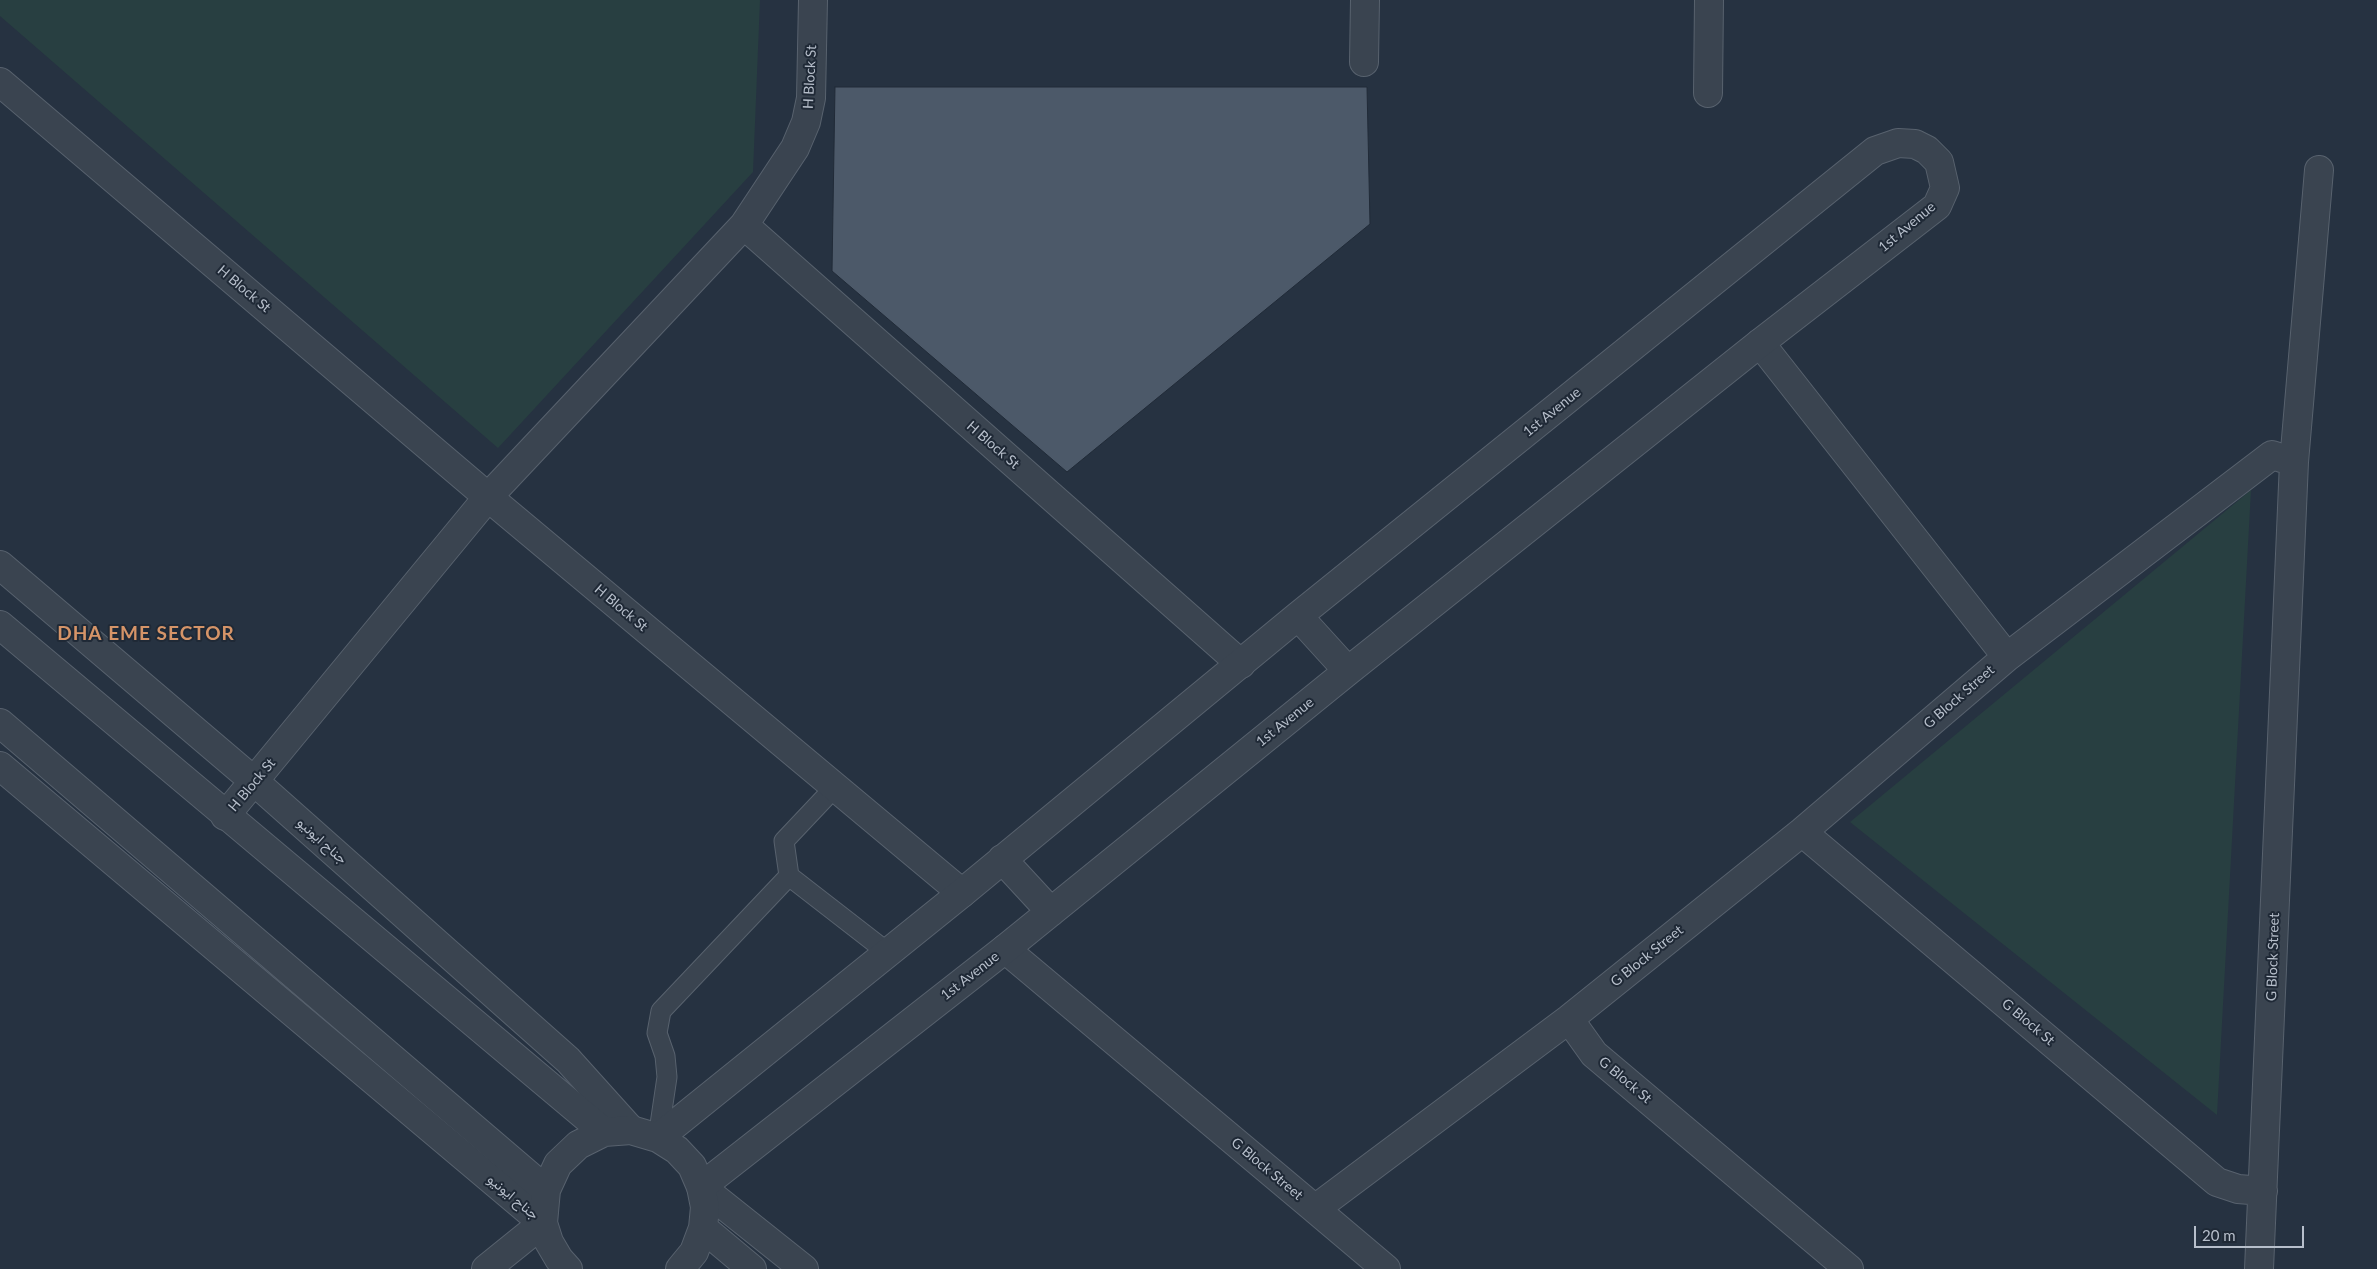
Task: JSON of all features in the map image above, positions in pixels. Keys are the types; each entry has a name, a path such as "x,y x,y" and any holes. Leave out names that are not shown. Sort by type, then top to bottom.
{"street":[{"name":"H Block St","path":"225,816 256,782 488,497 744,225 795,148 806,122 811,98 812,0"},
{"path":"1364,62 1365,0"},
{"path":"1708,93 1709,0"},
{"name":"H Block St","path":"0,82 488,497 962,893"},
{"name":"1st Avenue","path":"658,1138 962,893 1298,616 1875,151 1898,143 1915,144 1927,150 1939,162 1945,188 1936,206 1760,343 1348,671 1051,912 701,1187"},
{"path":"2294,462 2319,170"},
{"name":"H Block St","path":"744,225 1241,664"},
{"path":"1760,343 2007,657"},
{"name":"G Block Street","path":"1004,949 1315,1208 1568,1019 1802,832 2007,657 2272,455 2294,462 2259,1269"},
{"name":"جناح ایونیو","path":"0,565 256,782 568,1060 631,1130"},
{"path":"1298,616 1348,671"},
{"path":"0,625 225,816 604,1132"},
{"name":"جناح ایونیو","path":"0,723 546,1190"},
{"name":"جناح ایونیو","path":"0,766 544,1222"},
{"name":"G Block St","path":"1802,832 2217,1182 2238,1189 2263,1191"},
{"path":"1002,859 1051,912"},
{"name":"G Block St","path":"1568,1019 1594,1054 1849,1269"},
{"path":"568,1269 559,1259 549,1242 544,1222 546,1190 558,1164 578,1144 604,1132 631,1130 658,1138 677,1150 692,1166 701,1187 705,1207 704,1228 694,1252 680,1269"},
{"path":"701,1187 804,1269"},
{"path":"1315,1208 1386,1269"},
{"path":"486,1269 544,1222"},
{"path":"704,1228 752,1269"}],"lane":[{"path":"835,787 784,841 789,876 887,952"},
{"path":"658,1138 667,1077 665,1056 658,1033 661,1011 789,876"}],"green space":[{"path":"0,0 760,0 753,172 498,448 0,16"},
{"path":"2251,490 2217,1115 1850,822"}],"building":[{"path":"835,87 1367,87 1370,224 1067,472 832,271"}],"district":[{"name":"DHA EME SECTOR","path":"146,634"}]}
